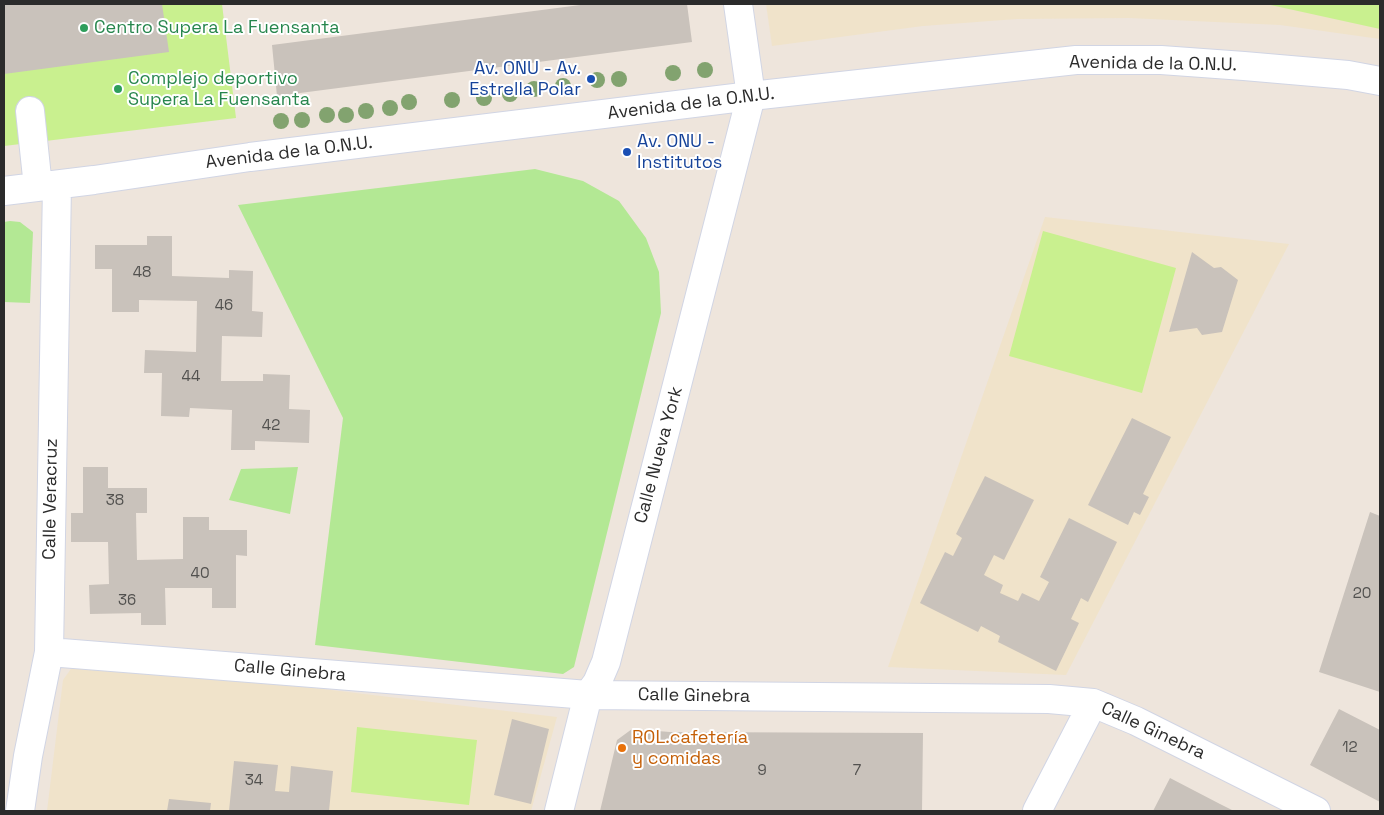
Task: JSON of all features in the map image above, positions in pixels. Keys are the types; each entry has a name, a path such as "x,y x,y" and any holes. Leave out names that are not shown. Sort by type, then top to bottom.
{"street":[{"path":"738,4 751,96"},
{"name":"Avenida de la O.N.U.","path":"4,191 250,157 751,96 1076,60 1160,60 1244,66 1380,81"},
{"name":"Calle Nueva York","path":"559,811 588,695 597,682 606,662 751,96"},
{"name":"Calle Veracruz","path":"20,811 28,756 49,652 47,186 30,111"},
{"name":"Calle Ginebra","path":"49,652 588,695 1049,699 1092,702 1136,721 1316,811"},
{"path":"1037,811 1092,702"}],"shaded area":[{"path":"766,4 1380,4 1380,39 1280,25 1129,18 1017,19 923,26 772,46"},
{"path":"1045,217 1289,244 1066,675 888,667"},
{"path":"88,661 557,717 531,811 47,811 63,680 73,666"}],"green space":[{"name":"Complejo deportivo Supera La Fuensanta","path":"4,4 222,4 236,118 4,146"},
{"path":"1266,4 1380,4 1380,29"},
{"path":"535,169 583,181 619,201 646,238 659,272 661,313 574,667 563,674 315,645 343,418 238,205"},
{"path":"4,222 20,222 33,232 30,303 4,302"},
{"path":"1043,231 1176,268 1142,393 1009,356"},
{"path":"298,467 290,514 229,500 241,469"},
{"path":"357,727 477,740 469,805 351,792"}],"building":[{"name":"Centro Supera La Fuensanta","path":"4,4 162,4 169,52 4,74"},
{"path":"588,4 687,4 692,42 277,96 272,45"},
{"path":"147,236 172,236 172,276 229,278 229,270 253,271 252,311 263,312 262,337 222,336 221,381 263,381 263,374 290,375 289,409 310,410 309,443 255,441 255,450 231,450 232,410 190,408 189,417 161,416 162,373 144,373 145,350 196,352 197,301 139,300 139,312 112,312 112,269 95,269 95,245 147,245"},
{"path":"1192,252 1214,268 1221,267 1238,280 1222,332 1202,335 1197,328 1169,332"},
{"path":"1132,418 1171,437 1143,494 1149,497 1140,515 1134,512 1128,525 1088,505"},
{"path":"83,467 108,467 108,488 147,488 147,513 136,513 137,560 183,559 183,517 209,517 209,530 247,530 247,556 236,555 236,608 212,608 212,588 165,588 166,625 141,625 141,613 90,614 89,585 109,584 108,542 71,542 71,513 83,513"},
{"path":"985,476 1034,500 1004,560 994,555 984,575 1003,585 1000,593 1018,601 1022,593 1039,601 1049,582 1040,577 1069,518 1117,542 1088,602 1081,598 1071,619 1079,623 1056,671 998,642 1000,636 981,626 978,632 920,603 945,552 953,556 962,538 956,534"},
{"path":"1370,512 1380,516 1380,692 1319,672"},
{"path":"1339,709 1380,730 1380,802 1310,765"},
{"path":"512,719 549,729 531,804 494,795"},
{"path":"632,729 670,732 923,733 922,811 600,811 617,740"},
{"path":"234,761 278,765 275,791 289,792 291,766 333,771 329,811 229,811"},
{"path":"1170,778 1220,804 1234,811 1153,811"},
{"path":"169,799 211,803 210,811 167,811"}],"place":[{"name":"Centro Supera La Fuensanta","path":"84,28"},
{"name":"Av. ONU - Av. Estrella Polar","path":"591,79"},
{"name":"Complejo deportivo Supera La Fuensanta","path":"118,89"},
{"name":"Av. ONU - Institutos","path":"627,152"},
{"name":"ROL.cafetería y comidas","path":"622,748"}]}
